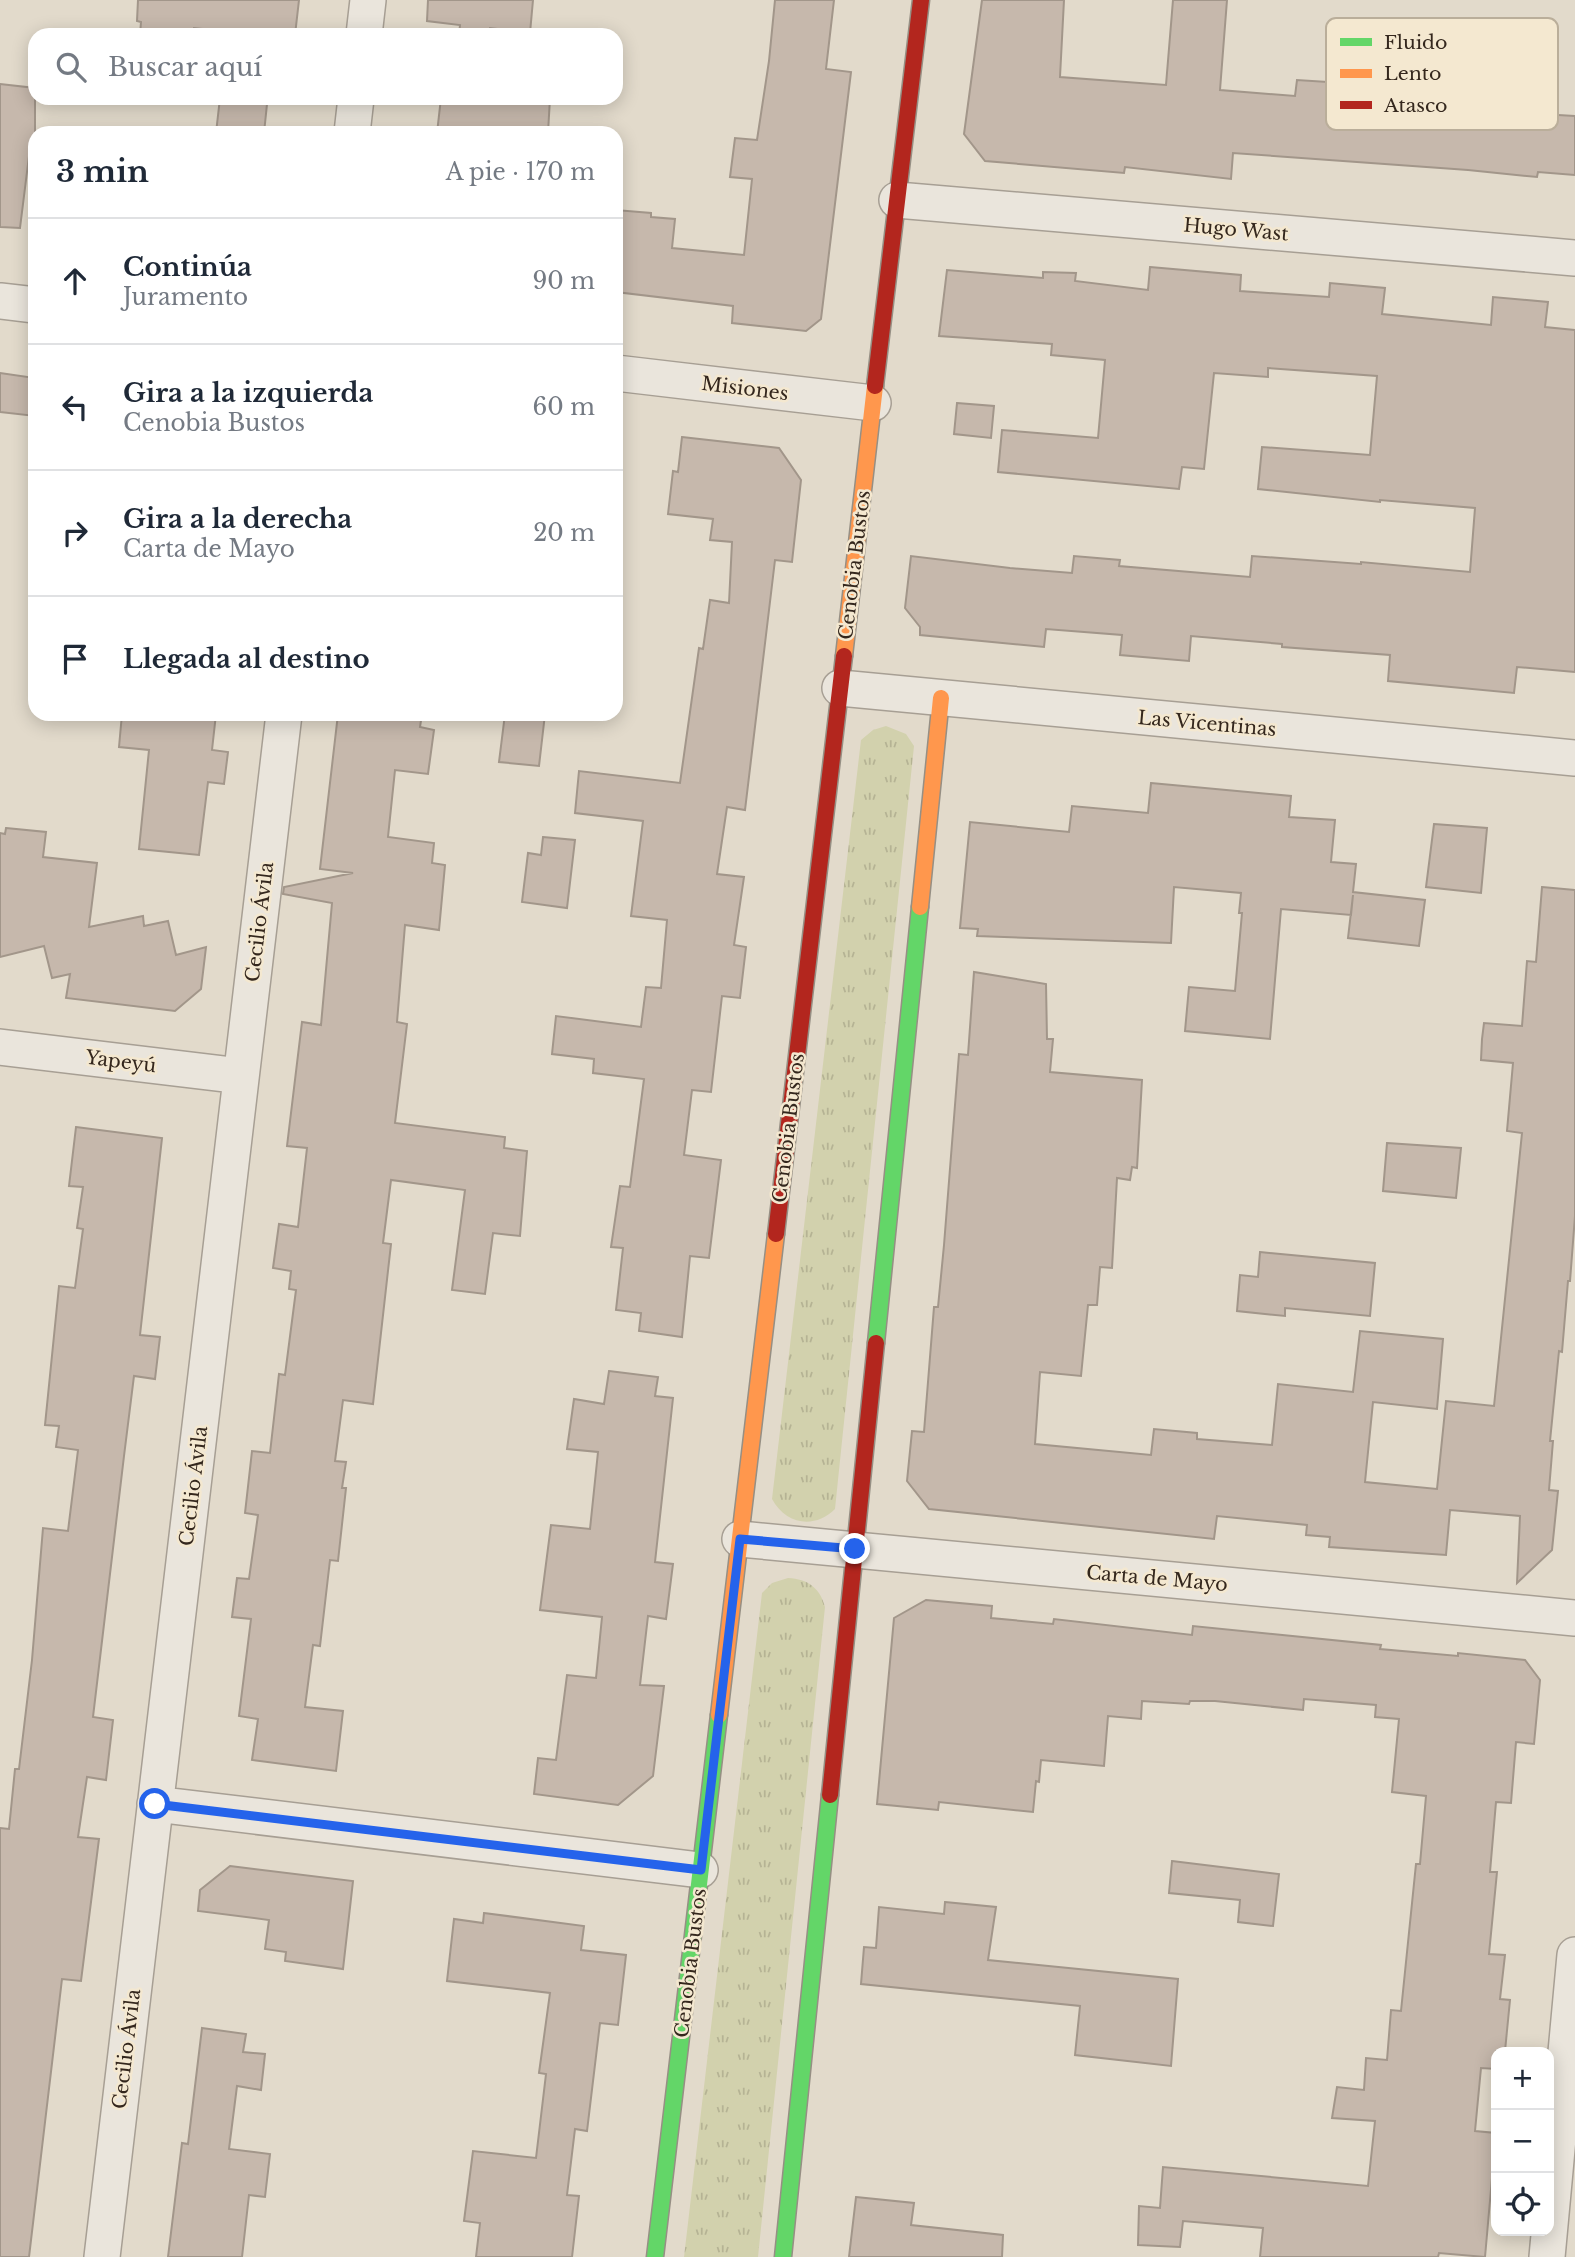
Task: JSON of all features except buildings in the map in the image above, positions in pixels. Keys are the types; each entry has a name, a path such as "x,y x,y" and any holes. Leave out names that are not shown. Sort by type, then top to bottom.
{"street":[{"path":"365,28 368,0"},
{"name":"Cenobia Bustos","path":"655,2257 920,0"},
{"path":"353,126 355,105"},
{"name":"Hugo Wast","path":"897,200 1575,258"},
{"path":"0,301 28,304"},
{"name":"Misiones","path":"623,374 873,403"},
{"name":"Las Vicentinas","path":"839,688 1575,758"},
{"path":"783,2257 940,698"},
{"name":"Cecilio Ávila","path":"102,2257 283,721"},
{"name":"Yapeyú","path":"0,1047 241,1076"},
{"name":"Carta de Mayo","path":"740,1539 1575,1618"},
{"path":"155,1804 701,1870"},
{"path":"1547,2257 1575,1955"}],"green space":[{"path":"886,726 906,734 914,746 835,1509 819,1520 801,1521 785,1514 772,1499 861,740 873,730"},
{"path":"788,1578 802,1580 812,1586 825,1607 758,2257 684,2257 762,1593 772,1583"}],"traffic: fast":[{"path":"876,1343 920,907"},
{"path":"655,2257 719,1715"},
{"path":"783,2257 830,1795"}],"traffic: slow":[{"path":"844,656 875,386"},
{"path":"920,907 941,698"},
{"path":"719,1715 776,1234"}],"traffic: jam":[{"path":"875,386 921,0"},
{"path":"776,1234 844,656"},
{"path":"830,1795 876,1343"}],"route":[{"path":"155,1804 701,1870 740,1539 855,1549"}]}
